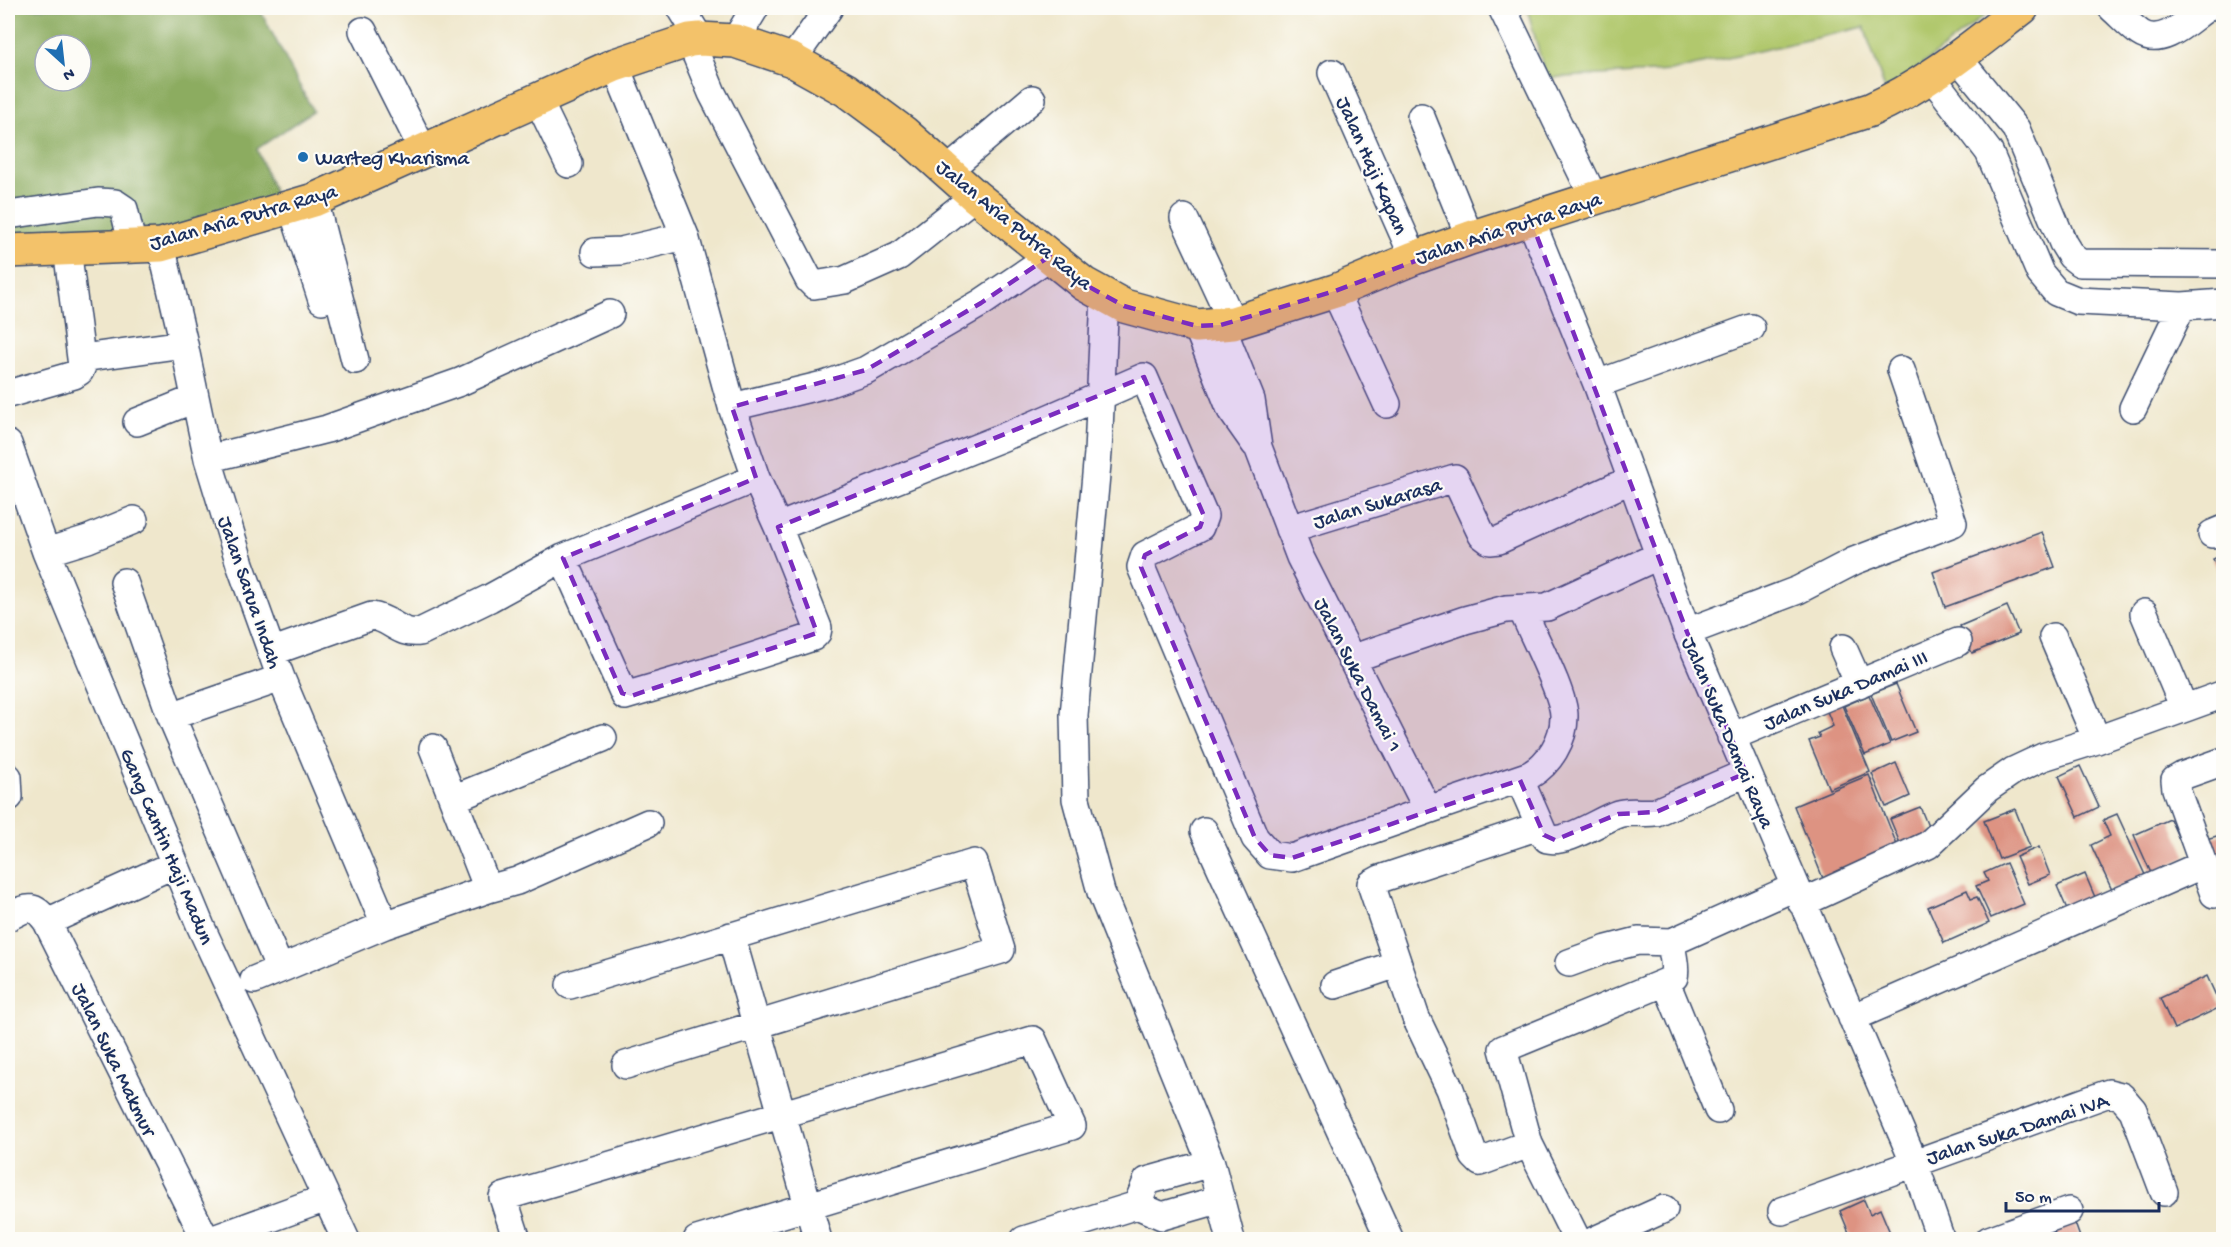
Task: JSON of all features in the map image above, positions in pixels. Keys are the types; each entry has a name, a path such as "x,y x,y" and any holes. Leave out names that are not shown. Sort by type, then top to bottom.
{"main road":[{"name":"Jalan Aria Putra Raya","path":"8,251 147,246 303,204 615,65 695,40 735,41 792,60 846,90 904,133 975,196 1084,284 1124,306 1217,325 1335,291 1414,258 1470,238 1870,110 1896,98 1958,58 2022,8"}],"street":[{"path":"681,8 695,40 712,93 809,280 814,285 845,280 899,256 975,196"},
{"path":"735,41 755,8"},
{"path":"792,60 829,8"},
{"path":"1502,8 1594,198"},
{"path":"2112,8 2142,34 2153,38 2168,35 2206,8"},
{"path":"363,31 424,152"},
{"path":"1958,58 2016,129 2070,256 2080,263 2223,264"},
{"path":"563,558 625,696 813,637 817,633 818,628 756,478 732,407 684,236 615,65"},
{"name":"Jalan Haji Kapan","path":"1332,72 1414,258"},
{"path":"1931,76 1989,152 2040,273 2056,292 2078,301 2182,306 2223,303"},
{"path":"947,171 1032,99"},
{"path":"538,100 569,164"},
{"path":"1421,117 1470,238"},
{"path":"2013,209 2042,192"},
{"name":"Jalan Sarua Indah","path":"8,215 98,202 116,203 124,209 147,246 184,344 208,459 240,564 281,678 384,925"},
{"path":"303,204 326,312"},
{"path":"303,204 355,360"},
{"name":"Jalan Suka Damai 1","path":"1184,218 1217,325 1231,410 1258,447 1300,557 1428,810"},
{"name":"Jalan Suka Damai Raya","path":"1530,218 1597,384 1688,636 1914,1162 1941,1239"},
{"path":"595,252 621,251 684,236"},
{"path":"8,394 74,375 80,371 82,358 67,248"},
{"path":"732,407 827,384 866,369 981,303 1050,256"},
{"path":"1335,291 1387,404"},
{"path":"1105,295 1098,453 1074,715 1076,799 1101,892 1212,1163 1231,1239"},
{"path":"2133,408 2182,306"},
{"path":"208,459 327,429 459,382 610,314"},
{"path":"1597,384 1751,328"},
{"path":"82,358 184,344"},
{"path":"1688,636 1798,590 1854,561 1953,523 1901,370"},
{"path":"778,527 1144,377 1204,516 1200,527 1145,555 1140,567 1255,838 1270,855 1292,858 1520,780 1540,769 1557,744 1564,717 1559,695 1522,609"},
{"path":"138,422 194,399"},
{"name":"Gang Cantin Haji Madun","path":"8,444 46,552 201,927 346,1239"},
{"path":"271,652 372,616 380,617 409,634 420,632 490,598 563,558 756,478"},
{"name":"Jalan Sukarasa","path":"1289,529 1455,478 1482,535 1490,541 1499,540 1630,480"},
{"path":"46,552 88,539 134,520"},
{"path":"1688,636 1798,600 1859,572 1944,541"},
{"path":"1351,659 1465,620 1506,609 1547,607 1658,556"},
{"path":"124,582 171,716 280,969"},
{"path":"2144,613 2184,708"},
{"path":"2053,637 2097,740"},
{"name":"Jalan Suka Damai III","path":"1731,737 1958,642"},
{"path":"1843,648 1859,684"},
{"path":"171,716 281,678"},
{"path":"1569,963 1606,949 1638,941 1672,942 1928,845 1988,789 2013,771 2043,757 2223,694"},
{"path":"453,799 603,738"},
{"path":"433,748 488,889"},
{"path":"1852,1018 2215,880 2176,789 2175,780 2223,761"},
{"path":"1520,780 1539,826 1547,838 1554,840 1566,838 1618,814 1656,812 1746,773"},
{"path":"254,980 384,925 517,881 648,823"},
{"path":"1529,1144 1480,1162 1474,1156 1450,1089 1416,1018 1371,885 1372,882 1539,826"},
{"path":"1204,831 1390,1239"},
{"path":"570,985 974,863 1001,950 626,1065"},
{"path":"8,917 33,908 39,911 47,922 175,864"},
{"name":"Jalan Suka Makmur","path":"47,922 206,1239"},
{"path":"731,936 818,1239"},
{"path":"1577,1239 1529,1144 1503,1049 1674,977 1676,969 1671,952 1672,942"},
{"path":"1335,985 1397,964"},
{"path":"1666,982 1718,1110"},
{"path":"517,1239 503,1197 1033,1040 1072,1126 697,1239"},
{"name":"Jalan Suka Damai IVA","path":"1914,1162 2109,1093 2121,1096 2133,1110 2164,1192"},
{"path":"1782,1211 1914,1162"},
{"path":"1137,1205 1147,1181 1212,1163"},
{"path":"211,1239 326,1198"},
{"path":"1024,1239 1137,1205 1162,1216 1221,1199"},
{"path":"1595,1239 1664,1209"},
{"path":"1989,1239 2069,1211"}],"highlighted area":[{"path":"1530,218 1687,632 1746,773 1656,812 1618,814 1555,840 1544,835 1520,780 1292,858 1270,855 1255,838 1141,567 1145,555 1200,527 1204,516 1144,377 778,527 817,633 631,696 622,693 563,558 756,478 732,407 866,370 981,303 1050,256 1084,284 1124,306 1197,326 1221,325 1335,291"}],"green space":[{"path":"8,8 259,8 313,111 257,149 280,208 190,234 8,246"},
{"path":"1527,8 1994,8 1886,93 1864,27 1671,71 1546,78"}],"building":[{"path":"2042,532 2055,567 1945,607 1933,572"},
{"path":"2224,554 2224,582 2213,559"},
{"path":"2007,606 2019,634 1972,653 1960,626"},
{"path":"1896,684 1916,732 1891,742 1871,694"},
{"path":"1869,695 1890,744 1865,755 1844,706"},
{"path":"1841,703 1870,772 1829,789 1809,741 1820,737 1818,733 1833,726 1826,709"},
{"path":"1896,763 1910,796 1886,807 1872,774"},
{"path":"2080,766 2099,807 2078,817 2059,776"},
{"path":"1869,775 1899,850 1824,881 1794,806"},
{"path":"1920,807 1932,836 1902,848 1890,819"},
{"path":"2015,809 2030,847 1999,859 1984,821"},
{"path":"2117,814 2145,875 2112,890 2091,845 2110,836 2103,820"},
{"path":"2170,819 2187,857 2151,873 2134,835"},
{"path":"2224,834 2224,871 2217,873 2206,839"},
{"path":"2039,847 2050,875 2028,884 2016,857"},
{"path":"2006,863 2024,904 1991,918 1976,886 1988,881 1984,873"},
{"path":"2085,874 2098,904 2070,916 2057,886"},
{"path":"1967,890 1971,899 1977,897 1989,923 1944,943 1928,907"},
{"path":"2207,976 2221,1007 2174,1029 2160,998"},
{"path":"1864,1200 1870,1214 1880,1209 1891,1235 1882,1240 1852,1240 1840,1211"},
{"path":"2072,1215 2081,1240 2057,1240 2051,1222"},
{"path":"2049,1220 2056,1240 2024,1240"}],"place":[{"name":"Warteg Kharisma","path":"303,157"}]}
